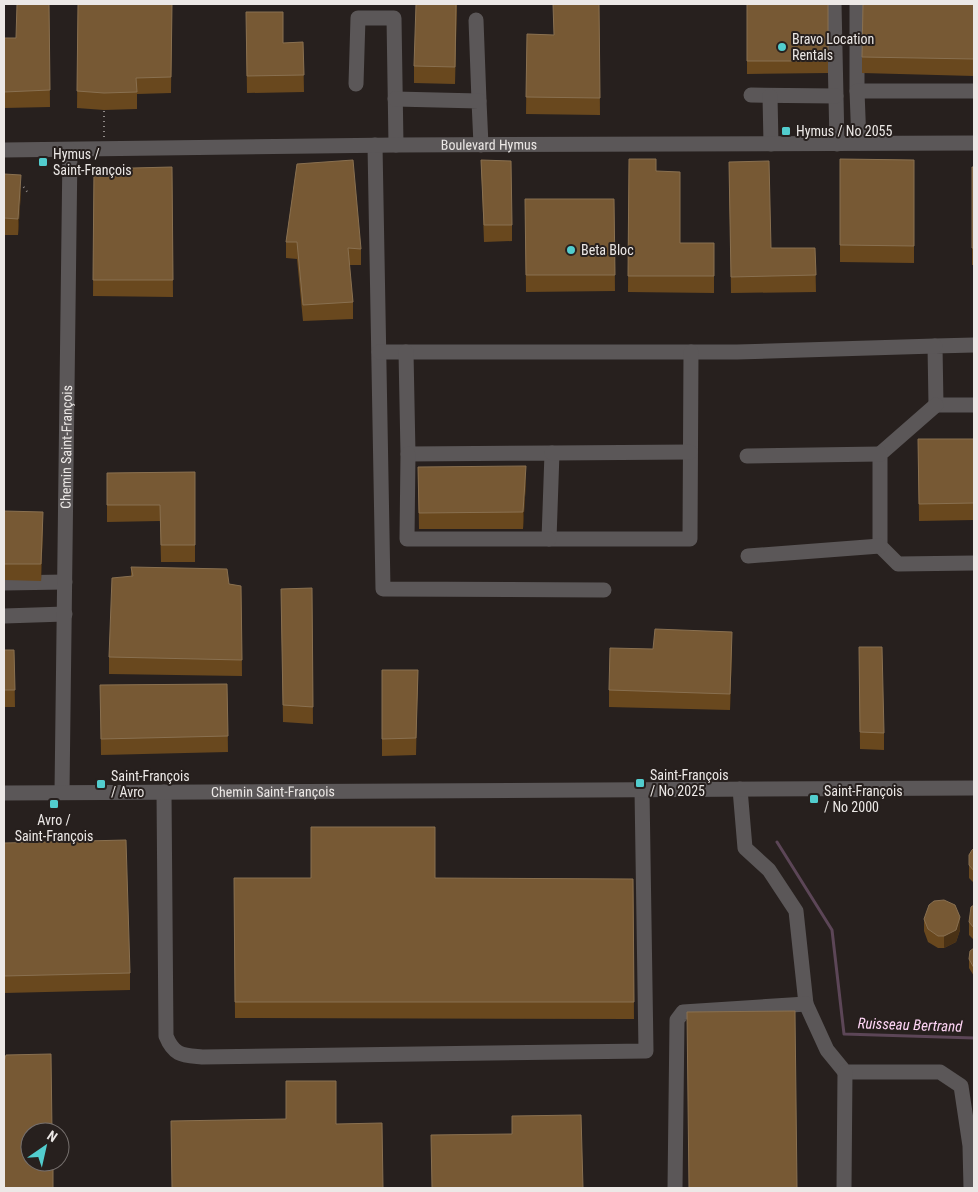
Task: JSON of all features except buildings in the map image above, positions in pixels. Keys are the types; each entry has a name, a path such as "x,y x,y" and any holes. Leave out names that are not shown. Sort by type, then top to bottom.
{"street":[{"path":"834,4 837,144"},
{"path":"857,4 858,143"},
{"path":"356,84 358,18 393,11 396,145"},
{"path":"476,20 481,145"},
{"path":"858,91 974,91"},
{"path":"751,95 836,96"},
{"path":"770,96 771,144"},
{"path":"395,99 479,101"},
{"name":"Boulevard Hymus","path":"4,150 375,145 974,143"},
{"path":"375,145 383,589 604,590"},
{"name":"Chemin Saint-François","path":"70,150 62,792 974,788"},
{"path":"379,352 691,352 974,345"},
{"path":"935,346 936,405"},
{"path":"406,352 408,454 406,539 690,539 691,352"},
{"path":"747,456 880,454 936,405 974,405"},
{"path":"408,454 690,452"},
{"path":"549,539 552,454"},
{"path":"880,454 880,546 898,564 974,562"},
{"path":"748,556 880,546"},
{"path":"4,583 65,582"},
{"path":"4,616 65,614"},
{"path":"740,789 745,848 769,870 796,911 806,1004 827,1050 845,1072 844,1188"},
{"path":"164,792 166,1036 171,1048 181,1054 202,1057 646,1051 642,790"},
{"path":"4,794 62,792"},
{"path":"675,1188 677,1020 683,1012 806,1004"},
{"path":"845,1072 940,1072 961,1086 972,1135 971,1188"}],"path":[{"path":"104,110 104,136"},
{"path":"14,186 23,186 28,193"}],"waterway":[{"name":"Ruisseau Bertrand","path":"777,842 832,930 844,1034 974,1038"}],"place":[{"name":"Bravo Location Rentals","path":"782,47"},
{"name":"Hymus / No 2055","path":"786,131"},
{"name":"Hymus / Saint-François","path":"43,162"},
{"name":"Beta Bloc","path":"571,250"},
{"name":"Saint-François / No 2025","path":"640,783"},
{"name":"Saint-François / Avro","path":"101,784"},
{"name":"Saint-François / No 2000","path":"814,799"},
{"name":"Avro / Saint-François","path":"54,804"}]}
